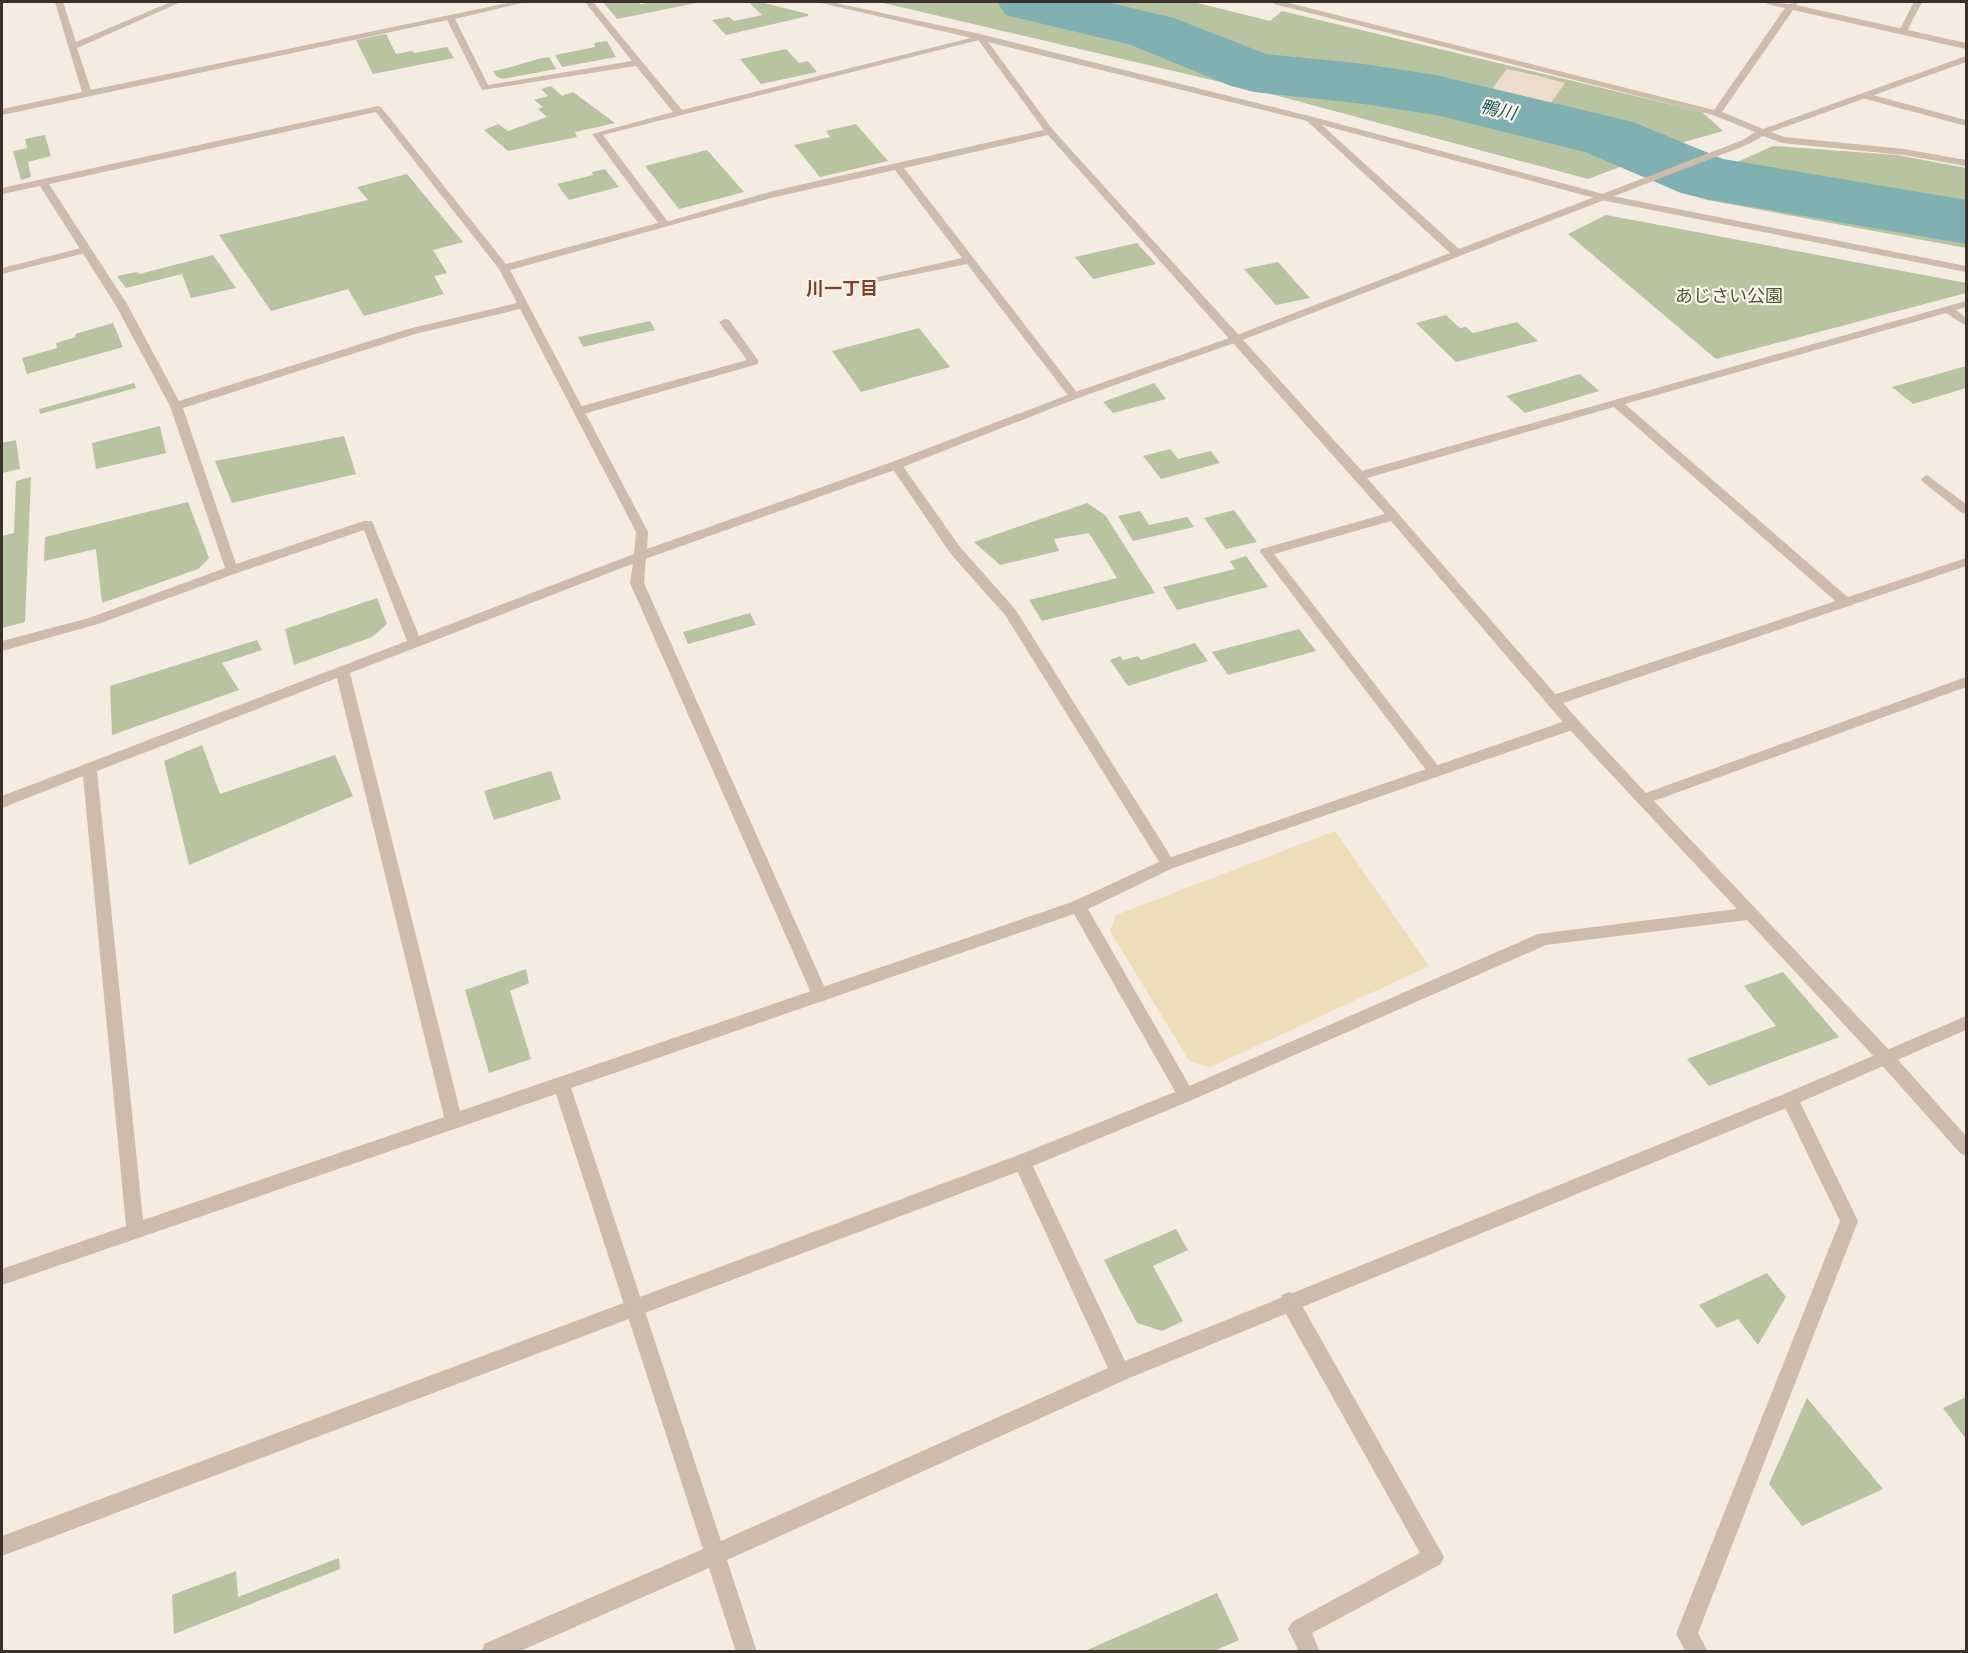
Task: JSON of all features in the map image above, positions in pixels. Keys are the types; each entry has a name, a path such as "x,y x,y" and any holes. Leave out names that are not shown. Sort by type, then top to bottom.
{"street":[{"path":"59,2 87,94"},
{"path":"74,46 177,2"},
{"path":"2,112 522,2"},
{"path":"588,2 680,114"},
{"path":"821,2 980,37 1310,119 1606,198 1966,269"},
{"path":"1277,2 1716,113 1782,140 1905,152 1966,163"},
{"path":"1770,2 1792,4 1966,46"},
{"path":"1903,32 1918,2"},
{"path":"1716,113 1792,4"},
{"path":"450,17 486,88 638,63"},
{"path":"664,224 597,134 980,37"},
{"path":"980,37 1050,132 1359,476 1572,724 1748,914 1885,1057 1966,1148"},
{"path":"2,802 640,555 896,465 1074,396 1236,339 1606,198 1746,142 1763,132 1966,59"},
{"path":"1864,96 1966,123"},
{"path":"2,191 378,109 504,268 642,532 637,583 820,995"},
{"path":"1716,113 1746,142"},
{"path":"1310,119 1458,254"},
{"path":"504,268 773,194 1050,132"},
{"path":"897,166 1074,396"},
{"path":"43,182 121,304 176,406 232,570"},
{"path":"2,270 85,250"},
{"path":"856,285 969,260"},
{"path":"1359,476 1966,304"},
{"path":"176,406 412,331 524,305"},
{"path":"1947,309 1966,323"},
{"path":"579,411 754,362 724,322"},
{"path":"1616,403 1846,603"},
{"path":"896,465 955,550 1010,612 1168,864"},
{"path":"1927,478 1966,510"},
{"path":"1394,516 1266,552 1435,771"},
{"path":"2,646 93,621 232,570 368,524 415,643"},
{"path":"1552,701 1966,562"},
{"path":"342,671 454,1121"},
{"path":"1642,800 1966,682"},
{"path":"2,1277 1078,906 1168,864 1572,724"},
{"path":"90,769 135,1230"},
{"path":"1078,906 1186,1095"},
{"path":"2,1546 1022,1162 1186,1095 1544,939 1748,914"},
{"path":"492,1652 1120,1372 1289,1301 1790,1099 1966,1023"},
{"path":"561,1084 747,1652"},
{"path":"1698,1652 1687,1634 1849,1221 1790,1099"},
{"path":"1022,1162 1120,1372"},
{"path":"1289,1301 1434,1557 1299,1629 1310,1652"}],"green space":[{"path":"603,2 638,2 640,4 701,2 617,19"},
{"path":"749,2 760,2 808,14 808,16 726,35 712,20 729,17 734,21 762,15"},
{"path":"879,2 1008,2 1090,20 1183,49 1254,78 1435,103 1583,136 1631,156 1625,165 1588,179 1263,92"},
{"path":"1054,2 1193,2 1270,21 1282,11 1702,112 1723,131 1677,144 1474,100 1453,92 1374,74 1291,71 1248,63 1198,39"},
{"path":"386,34 396,54 447,47 454,58 373,74 356,40"},
{"path":"607,41 616,57 562,67 555,55 595,47 594,43"},
{"path":"786,49 799,63 808,61 817,72 761,84 740,59"},
{"path":"549,57 556,69 502,79 493,71 509,68"},
{"path":"551,86 562,96 573,92 615,123 575,132 577,137 508,151 484,130 498,124 508,131 547,117 538,109 543,107 534,100 548,96 541,89"},
{"path":"856,124 888,161 820,177 794,145 830,137 826,131"},
{"path":"45,135 51,156 28,162 31,177 21,180 13,151 27,148 25,139"},
{"path":"1773,146 1897,155 1966,168 1966,213 1896,198 1847,190 1813,190 1754,181 1715,172"},
{"path":"707,150 744,192 679,209 645,166"},
{"path":"605,169 619,187 569,200 557,184 593,175 592,172"},
{"path":"407,174 463,242 433,250 447,273 434,276 444,294 364,316 348,289 271,311 219,235 368,200 357,187"},
{"path":"1696,183 1958,230 1966,232 1966,248 1707,200 1680,192"},
{"name":"あじさい公園","path":"1606,215 1966,283 1966,293 1716,359 1568,234"},
{"path":"1137,243 1156,264 1093,279 1075,257"},
{"path":"213,255 236,288 191,298 182,274 126,288 117,276 137,272 139,274"},
{"path":"1278,262 1310,298 1276,305 1244,269"},
{"path":"1446,315 1460,328 1466,327 1473,333 1517,322 1538,341 1456,362 1416,323"},
{"path":"650,321 655,330 583,347 578,337"},
{"path":"113,323 123,347 27,374 22,358 57,348 56,343 76,337 75,334"},
{"path":"919,328 950,367 861,392 832,351"},
{"path":"1966,366 1966,388 1913,404 1892,387"},
{"path":"1580,374 1599,391 1525,413 1506,396"},
{"path":"134,383 136,388 40,414 39,409"},
{"path":"1154,383 1166,399 1113,413 1103,402"},
{"path":"160,426 166,453 96,469 92,443"},
{"path":"344,436 356,474 232,503 215,461"},
{"path":"16,440 20,469 2,473 2,443"},
{"path":"1170,449 1178,459 1211,451 1220,463 1161,479 1143,456"},
{"path":"31,477 25,622 2,628 2,536 14,533 16,481"},
{"path":"188,502 209,558 198,569 102,603 96,549 44,561 45,537"},
{"path":"1087,503 1105,515 1155,593 1042,621 1029,600 1117,578 1089,533 1054,539 1059,551 1000,565 974,542"},
{"path":"1234,510 1257,542 1226,549 1204,518"},
{"path":"1140,511 1149,525 1187,517 1194,527 1133,541 1118,516"},
{"path":"1246,556 1268,587 1177,610 1163,587 1235,569 1230,561"},
{"path":"377,598 387,624 372,637 294,665 285,629"},
{"path":"750,613 756,625 688,644 683,632"},
{"path":"1299,629 1316,651 1228,675 1212,652"},
{"path":"257,640 262,650 222,663 239,690 112,735 110,686"},
{"path":"1195,643 1208,661 1128,686 1110,660 1120,656 1123,660 1138,656 1141,660"},
{"path":"202,745 220,794 335,755 353,796 189,865 164,761"},
{"path":"551,771 561,799 494,820 484,791"},
{"path":"526,969 529,983 510,991 531,1059 489,1073 465,990"},
{"path":"1783,972 1839,1037 1709,1086 1687,1059 1776,1026 1744,986"},
{"path":"1176,1229 1188,1250 1153,1266 1183,1321 1162,1331 1137,1323 1104,1260"},
{"path":"1767,1273 1786,1297 1758,1345 1738,1319 1717,1328 1699,1305"},
{"path":"1966,1397 1966,1439 1943,1408"},
{"path":"1807,1398 1883,1489 1802,1526 1769,1484"},
{"path":"339,1558 340,1569 174,1634 172,1595 236,1571 238,1597"},
{"path":"1217,1593 1239,1640 1214,1651 1085,1651"}],"sand":[{"path":"1335,831 1429,966 1211,1067 1190,1062 1110,931 1116,915"}],"shaded area":[{"path":"1507,69 1565,83 1542,115 1483,101"}],"water":[{"path":"1668,154 1711,174 1750,183 1946,211 1966,216 1966,229 1694,181 1653,162"}],"waterway":[{"name":"鴨川","path":"1028,2 1152,31 1254,72 1357,83 1436,95 1609,137 1706,178 1966,222"}],"district":[{"name":"川一丁目","path":"842,289"}]}
